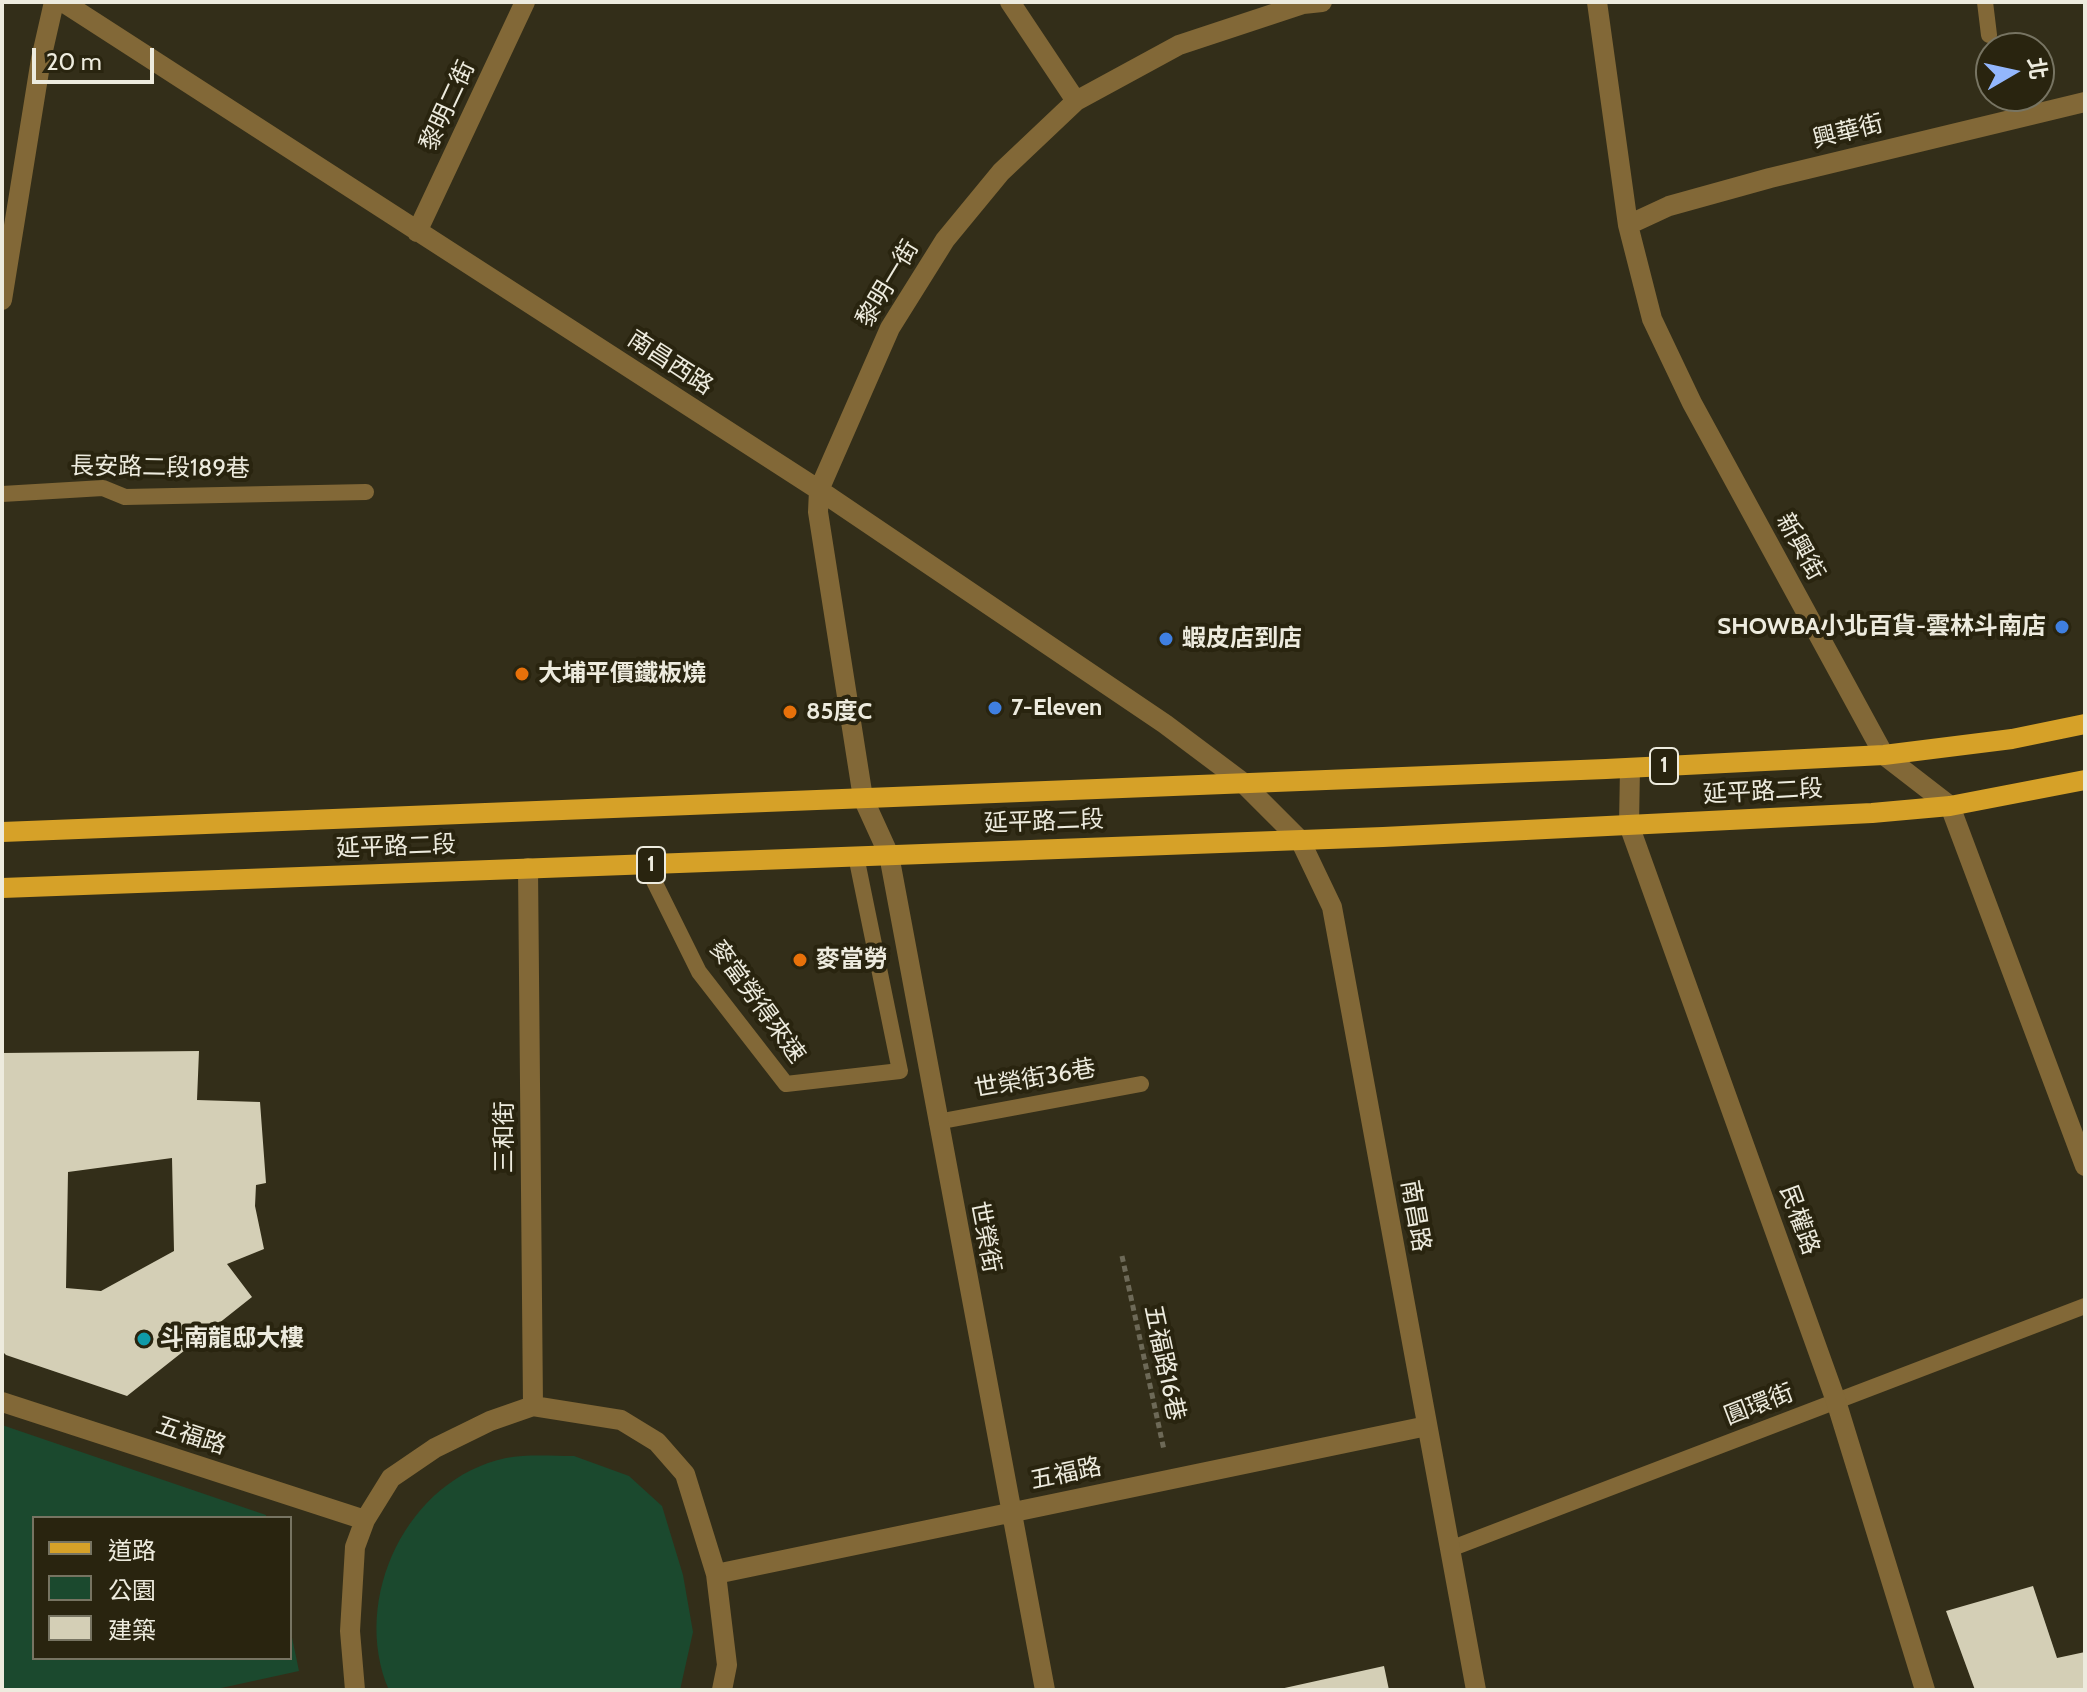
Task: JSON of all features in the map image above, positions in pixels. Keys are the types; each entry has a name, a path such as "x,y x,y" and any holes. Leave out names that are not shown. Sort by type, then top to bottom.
{"main road":[{"name":"延平路二段","path":"2,832 1630,768 1884,755 2012,739 2085,724"},
{"name":"延平路二段","path":"2,888 1629,825 1950,806 2085,780"}],"street":[{"path":"2,300 41,59 54,2"},
{"name":"南昌西路","path":"63,2 819,490 1165,724 1241,781"},
{"name":"黎明二街","path":"417,232 525,2"},
{"path":"1010,2 1076,101"},
{"name":"新興街","path":"1597,2 1628,225 1652,319 1685,389 1884,755 1950,806"},
{"name":"黎明一街","path":"863,798 818,512 819,490 890,328 945,240 1001,172 1076,101 1179,45 1309,3"},
{"name":"興華街","path":"1628,225 1669,206 1698,198 2085,102"},
{"name":"民權路","path":"1630,768 1629,825 1836,1401 1925,1690"},
{"name":"南昌路","path":"1241,781 1300,840 1332,907 1476,1690"},
{"name":"世榮街","path":"863,798 889,855 1045,1690"},
{"path":"1950,806 2085,1166"},
{"name":"三和街","path":"528,868 533,1406"},
{"name":"五福路","path":"2,1402 365,1520"},
{"path":"355,1690 350,1631 355,1547 365,1520 391,1478 435,1448 490,1421 533,1406 621,1420 657,1442 685,1474 716,1574 727,1665 722,1690"},
{"name":"五福路","path":"716,1574 1170,1477 1427,1426"}],"lane":[{"path":"1985,2 1989,32"},
{"name":"長安路二段189巷","path":"2,494 103,488 125,497 366,492"},
{"name":"麥當勞得來速","path":"646,865 699,972 786,1084 900,1071 856,856"},
{"name":"世榮街36巷","path":"937,1122 1141,1084"},
{"name":"圓環街","path":"1450,1549 2085,1306"}],"path":[{"name":"五福路16巷","path":"1122,1256 1170,1477"}],"green space":[{"path":"2,1425 266,1515 32,1516 32,1660 292,1660 292,1638 299,1671 212,1690 2,1690"},
{"path":"574,1456 629,1476 662,1506 683,1575 693,1632 680,1690 389,1690 379,1655 377,1618 383,1582 396,1548 415,1517 440,1490 471,1470 506,1458"}],"building":[{"path":"199,1051 197,1100 260,1102 266,1183 256,1185 255,1206 264,1249 227,1264 252,1297 127,1396 6,1355 2,1351 2,1053","holes":["172,1158 174,1251 101,1291 66,1288 68,1172"]},
{"path":"2033,1586 2057,1658 2085,1652 2085,1690 1975,1690 1946,1611"},
{"path":"1384,1666 1389,1690 1280,1690 1280,1689"}],"place":[{"name":"SHOWBA小北百貨-雲林斗南店","path":"2062,627"},
{"name":"蝦皮店到店","path":"1166,639"},
{"name":"大埔平價鐵板燒","path":"522,674"},
{"name":"7-Eleven","path":"995,708"},
{"name":"85度C","path":"790,712"},
{"name":"麥當勞","path":"800,960"},
{"name":"斗南龍邸大樓","path":"144,1339"}]}
